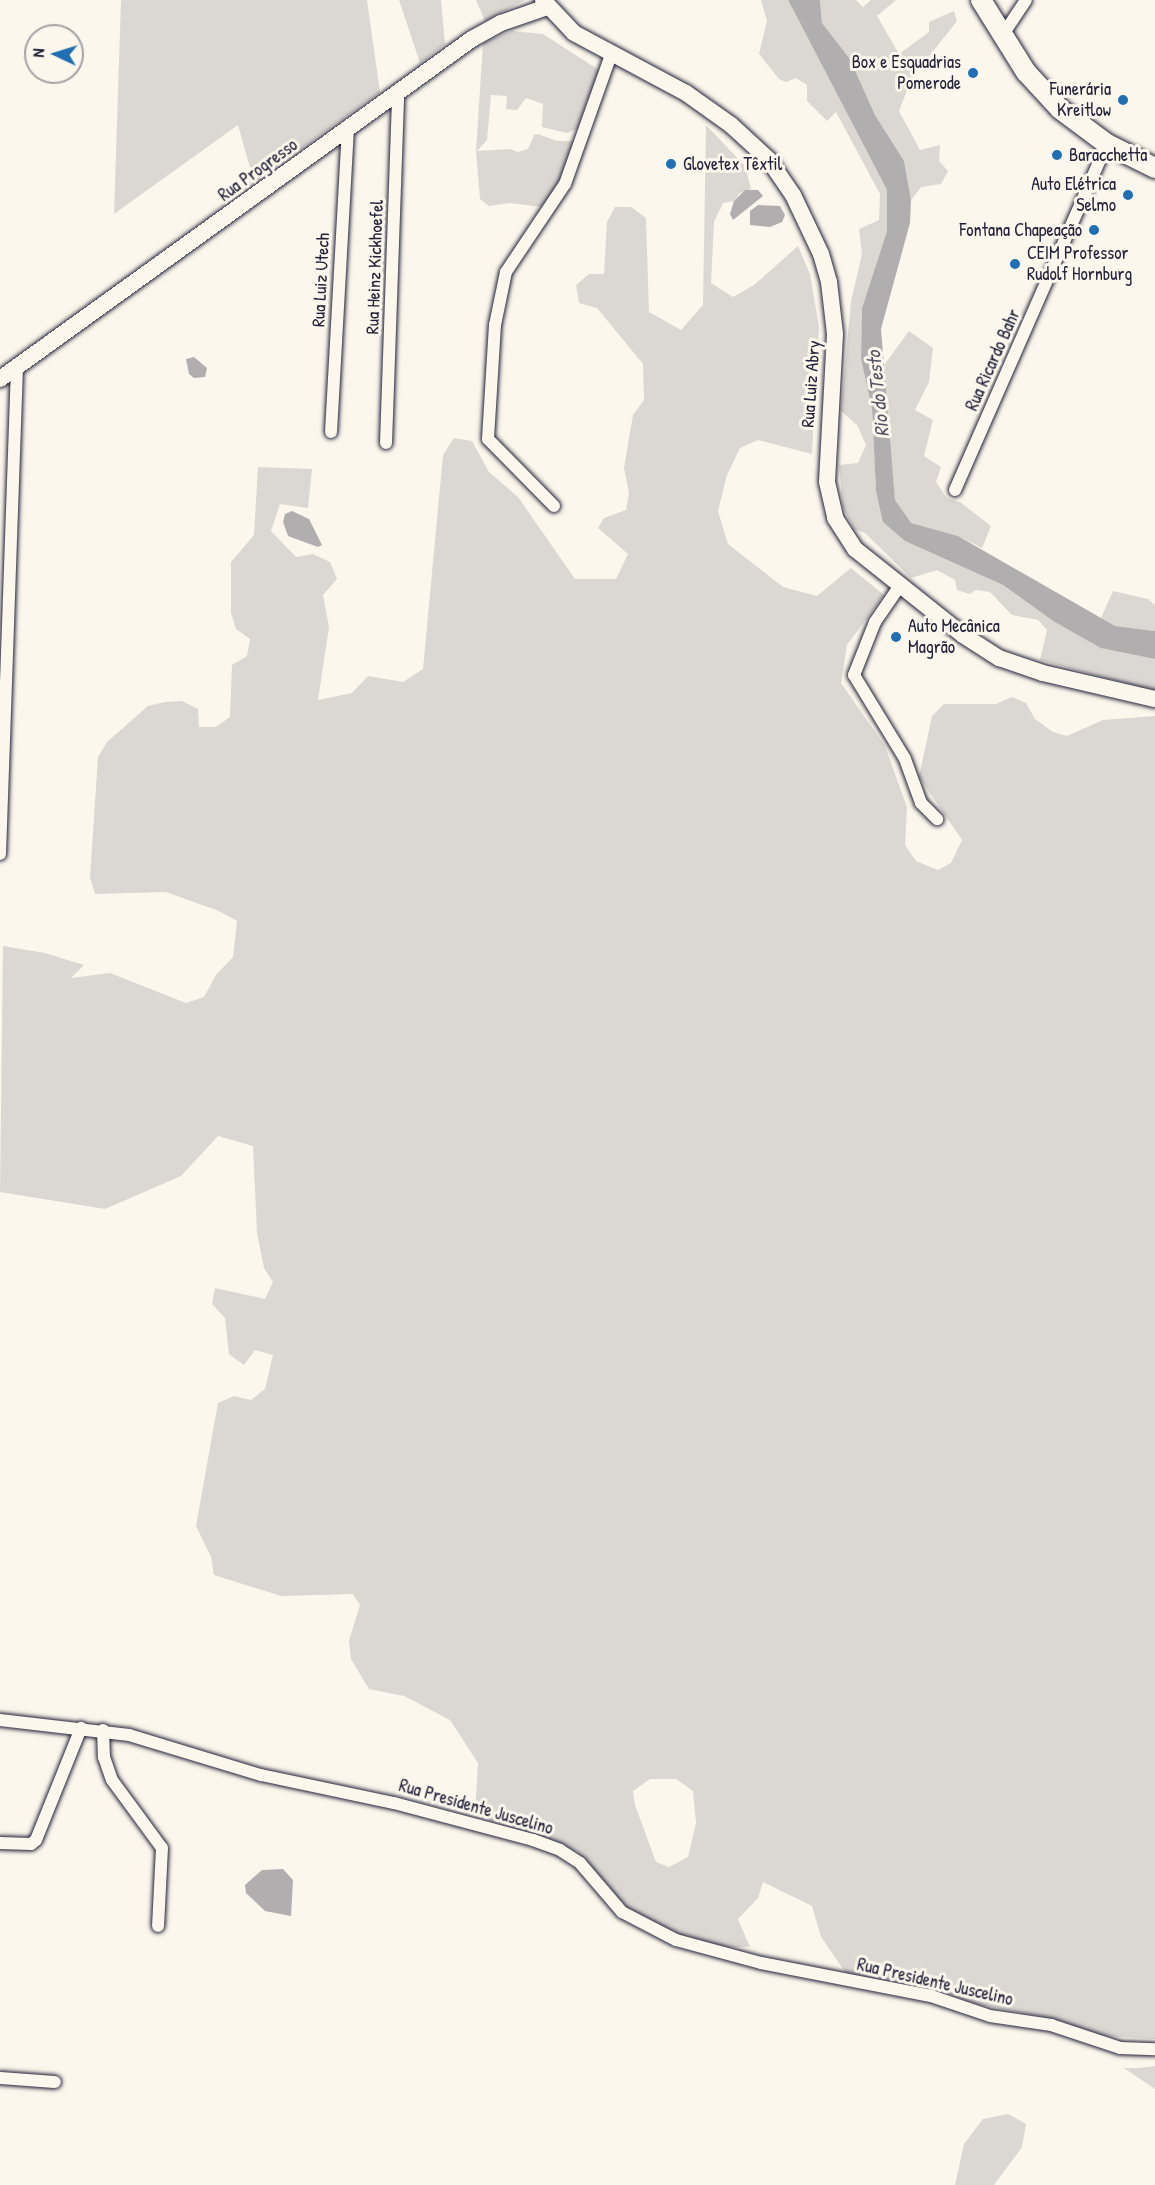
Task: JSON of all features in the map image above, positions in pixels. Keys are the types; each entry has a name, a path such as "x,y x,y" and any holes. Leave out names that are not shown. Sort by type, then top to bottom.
{"main road":[{"path":"981,0 1002,36 1039,89 1083,129 1155,168"}],"street":[{"path":"1002,36 1026,0"},
{"name":"Rua Luiz Abry","path":"545,4 574,33 611,55 686,93 731,125 769,160 803,213 821,254 833,306 826,455 830,502 844,536 899,587 963,635 1018,666 1155,699"},
{"name":"Rua Progresso","path":"0,379 485,30 545,4"},
{"path":"554,506 488,439 495,325 506,272 565,184 611,55"},
{"name":"Rua Heinz Kickhoefel","path":"386,443 398,92"},
{"name":"Rua Luiz Utech","path":"331,432 348,130"},
{"name":"Rua Ricardo Bahr","path":"955,490 1107,144"},
{"path":"0,854 17,366"},
{"path":"899,587 875,622 854,675 905,759 921,803 937,819"},
{"name":"Rua Presidente Juscelino","path":"0,1720 103,1730 155,1741 261,1775 394,1803 560,1850 580,1863 622,1911 676,1940 760,1963 932,1996 990,2016 1051,2025 1120,2048 1155,2049"},
{"path":"0,1843 31,1844 36,1840 81,1728"},
{"path":"103,1730 105,1757 112,1780 162,1848 158,1926"},
{"path":"0,2078 55,2082"}],"shaded area":[{"path":"121,0 367,0 380,92 254,182 238,125 114,214"},
{"path":"399,0 441,0 445,44 420,63"},
{"path":"476,0 525,0 485,21"},
{"path":"761,0 788,0 887,190 887,231 862,308 861,359 872,409 876,491 905,541 1003,585 1053,621 1101,647 1155,659 1155,691 1040,660 1047,630 1038,620 1012,615 990,592 976,590 970,594 957,590 955,580 937,570 911,578 865,533 854,529 843,507 839,465 858,463 866,445 857,425 841,411 851,301 862,254 859,229 879,220 880,194 836,112 827,121 807,101 807,85 796,78 786,82 779,79 759,54 767,21"},
{"path":"820,0 856,0 863,7 871,0 896,0 877,16 899,54 929,32 929,22 954,11 957,21 912,78 899,111 920,150 940,145 939,161 948,171 941,184 921,187 911,200 904,161 875,115 850,59 822,23"},
{"path":"512,31 543,34 599,70 577,129 567,133 542,127 543,104 526,98 517,110 506,109 507,96 491,95 487,140 477,151 510,149 518,152 528,149 534,135 538,134 557,141 574,141 556,190 541,207 510,203 489,206 480,199 476,151 483,43"},
{"path":"706,125 745,166 751,189 740,193 734,201 723,203 714,222 711,283 733,297 754,285 798,246 810,274 819,327 812,454 758,440 740,448 727,475 718,511 728,544 783,587 817,596 851,568 884,595 847,645 841,683 885,746 907,807 905,845 916,861 938,870 951,863 962,840 919,777 932,716 944,704 996,704 1012,697 1026,703 1035,719 1053,732 1067,736 1103,720 1155,716 1155,2039 1105,2036 1049,2018 975,2004 938,1990 848,1976 821,1937 812,1906 763,1882 758,1898 738,1919 750,1947 728,1947 687,1938 629,1910 577,1851 475,1815 478,1763 450,1720 404,1696 369,1689 351,1659 349,1641 360,1605 353,1594 281,1596 214,1575 211,1557 196,1526 218,1403 234,1396 251,1400 265,1389 273,1355 255,1350 244,1365 229,1354 225,1318 212,1304 215,1288 265,1299 273,1282 264,1268 257,1233 253,1146 218,1136 181,1176 105,1209 0,1192 3,946 45,953 84,965 71,978 110,973 186,1003 204,997 216,975 233,957 237,921 219,911 166,892 95,894 90,877 98,757 107,742 148,706 165,702 182,701 198,709 199,727 216,727 230,717 232,665 247,656 250,639 236,629 231,613 231,562 254,535 258,467 312,469 308,508 280,504 271,531 296,557 313,554 330,562 337,579 323,595 329,627 318,700 352,693 368,676 403,682 423,669 443,455 454,438 472,441 489,472 518,497 575,579 616,579 628,554 598,528 604,518 626,510 629,493 624,468 633,415 644,400 643,364 597,308 579,303 576,285 589,274 604,274 607,222 615,207 631,207 646,218 649,312 681,330 703,305","holes":["650,1779 676,1779 693,1791 696,1823 688,1857 669,1867 656,1862 635,1805 633,1791"]},
{"path":"909,331 933,348 929,382 915,410 933,420 924,456 941,467 936,482 947,498 960,502 991,526 982,548 958,536 910,523 895,500 882,368"},
{"path":"1113,591 1148,599 1155,605 1155,631 1115,626 1101,618"},
{"path":"1155,2066 1155,2089 1124,2068 1138,2068"},
{"path":"1008,2114 1026,2124 1022,2147 994,2185 955,2185 964,2144 983,2119"}],"water":[{"name":"Rio do Testo","path":"788,0 820,0 822,23 850,59 875,115 904,161 911,200 910,223 881,329 895,500 911,523 958,536 1115,626 1155,631 1155,659 1101,648 1053,621 1003,585 905,541 883,522 876,491 872,409 861,359 862,308 887,231 887,190"},
{"path":"745,190 758,190 763,196 733,220 730,214 734,201"},
{"path":"758,205 780,206 785,215 782,222 770,227 750,225 750,211"},
{"path":"194,357 207,368 205,377 194,378 189,374 186,359"},
{"path":"292,511 309,519 322,545 318,547 288,536 283,522 285,514"},
{"path":"283,1869 293,1880 291,1916 265,1911 246,1893 245,1885 262,1870"}],"place":[{"name":"Box e Esquadrias Pomerode","path":"973,73"},
{"name":"Funerária Kreitlow","path":"1123,100"},
{"name":"Baracchetta","path":"1057,155"},
{"name":"Glovetex Têxtil","path":"671,164"},
{"name":"Auto Elétrica Selmo","path":"1128,195"},
{"name":"Fontana Chapeação","path":"1094,230"},
{"name":"CEIM Professor Rudolf Hornburg","path":"1015,264"},
{"name":"Auto Mecânica Magrão","path":"896,637"}]}
